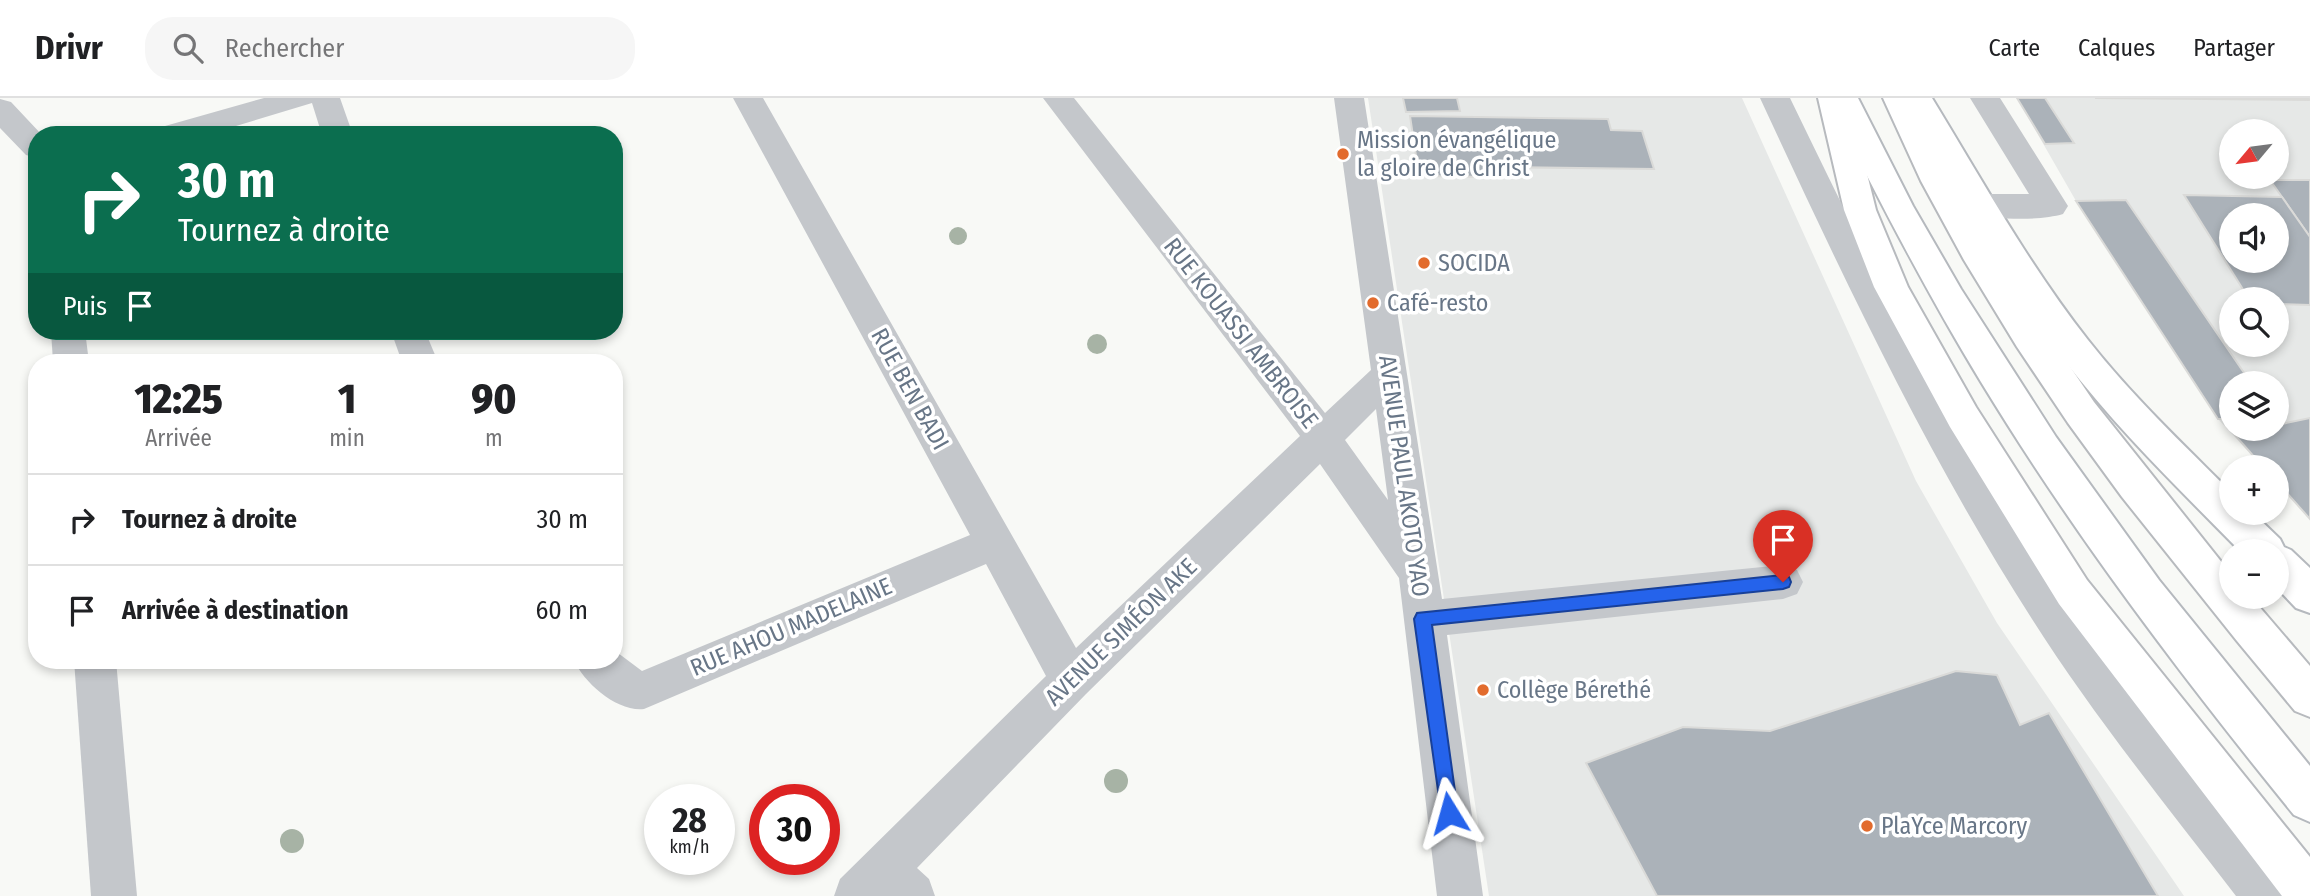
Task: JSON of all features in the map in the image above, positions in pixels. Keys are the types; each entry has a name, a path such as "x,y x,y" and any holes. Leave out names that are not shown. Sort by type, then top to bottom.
{"main road":[{"path":"1833,98 1860,210 1891,287 1963,417 2073,592 2310,894"},
{"path":"1843,98 1905,222 2052,461 2142,589 2310,800"},
{"path":"1898,98 1924,158 1990,276 2073,403 2212,582 2310,697"},
{"path":"1917,98 2049,313 2077,351 2119,400 2254,539"},
{"path":"2289,574 2310,595"}],"street":[{"path":"201,126 300,98"},
{"path":"325,98 335,126"},
{"name":"RUE BEN BADI","path":"748,98 1071,680"},
{"name":"RUE KOUASSI AMBROISE","path":"1058,98 1322,437 1418,573"},
{"name":"AVENUE PAUL AKOTO YAO","path":"1349,98 1418,573 1460,896"},
{"path":"1775,98 1919,392 2047,607 2147,745 2265,896"},
{"path":"1982,205 2052,206 1985,98"},
{"path":"0,109 28,139"},
{"path":"1885,325 1891,287"},
{"name":"AVENUE SIMÉON AKE","path":"885,887 1071,680 1390,373"},
{"name":"RUE AHOU MADELAINE","path":"606,669 633,691 644,690 995,542"},
{"path":"1423,619 1783,582"},
{"path":"96,669 114,896"}],"shaded area":[{"path":"1368,98 1742,98 1916,481 1997,623 2184,896 1489,896"},
{"path":"2017,98 2310,98 2310,519 2289,495 2289,455 2252,455 2239,441 2289,441 2289,371 2219,371 2218,419 2076,201"}],"building":[{"path":"1403,98 1457,98 1460,111 1406,112"},
{"path":"2017,98 2045,98 2074,143 2045,144"},
{"path":"2095,98 2308,98 2310,100"},
{"path":"1410,116 1608,119 1611,130 1642,131 1654,169 1494,167 1496,177 1419,176"},
{"path":"2289,180 2310,180 2310,237 2289,207 2289,203 2276,189 2289,189"},
{"path":"2184,195 2282,197 2286,203 2219,203 2219,251"},
{"path":"2126,200 2219,336 2219,357 2233,357 2243,371 2219,371 2219,419 2218,419 2076,201"},
{"path":"2289,207 2310,237 2310,305 2289,304 2289,287 2242,287 2233,273 2289,273"},
{"path":"2310,418 2310,519 2289,495 2289,455 2252,455 2240,441 2289,441 2289,422"},
{"name":"PlaYce Marcory","path":"1956,671 1997,675 2020,725 2049,713 2158,896 1657,896 1586,763 1683,727 1770,731"}],"place":[{"name":"Mission évangélique la gloire de Christ","path":"1343,154"},
{"name":"SOCIDA","path":"1424,263"},
{"name":"Café-resto","path":"1373,303"},
{"name":"Collège Bérethé","path":"1483,690"},
{"name":"PlaYce Marcory","path":"1867,826"}],"route":[{"path":"1449,813 1423,619 1783,582"}]}
